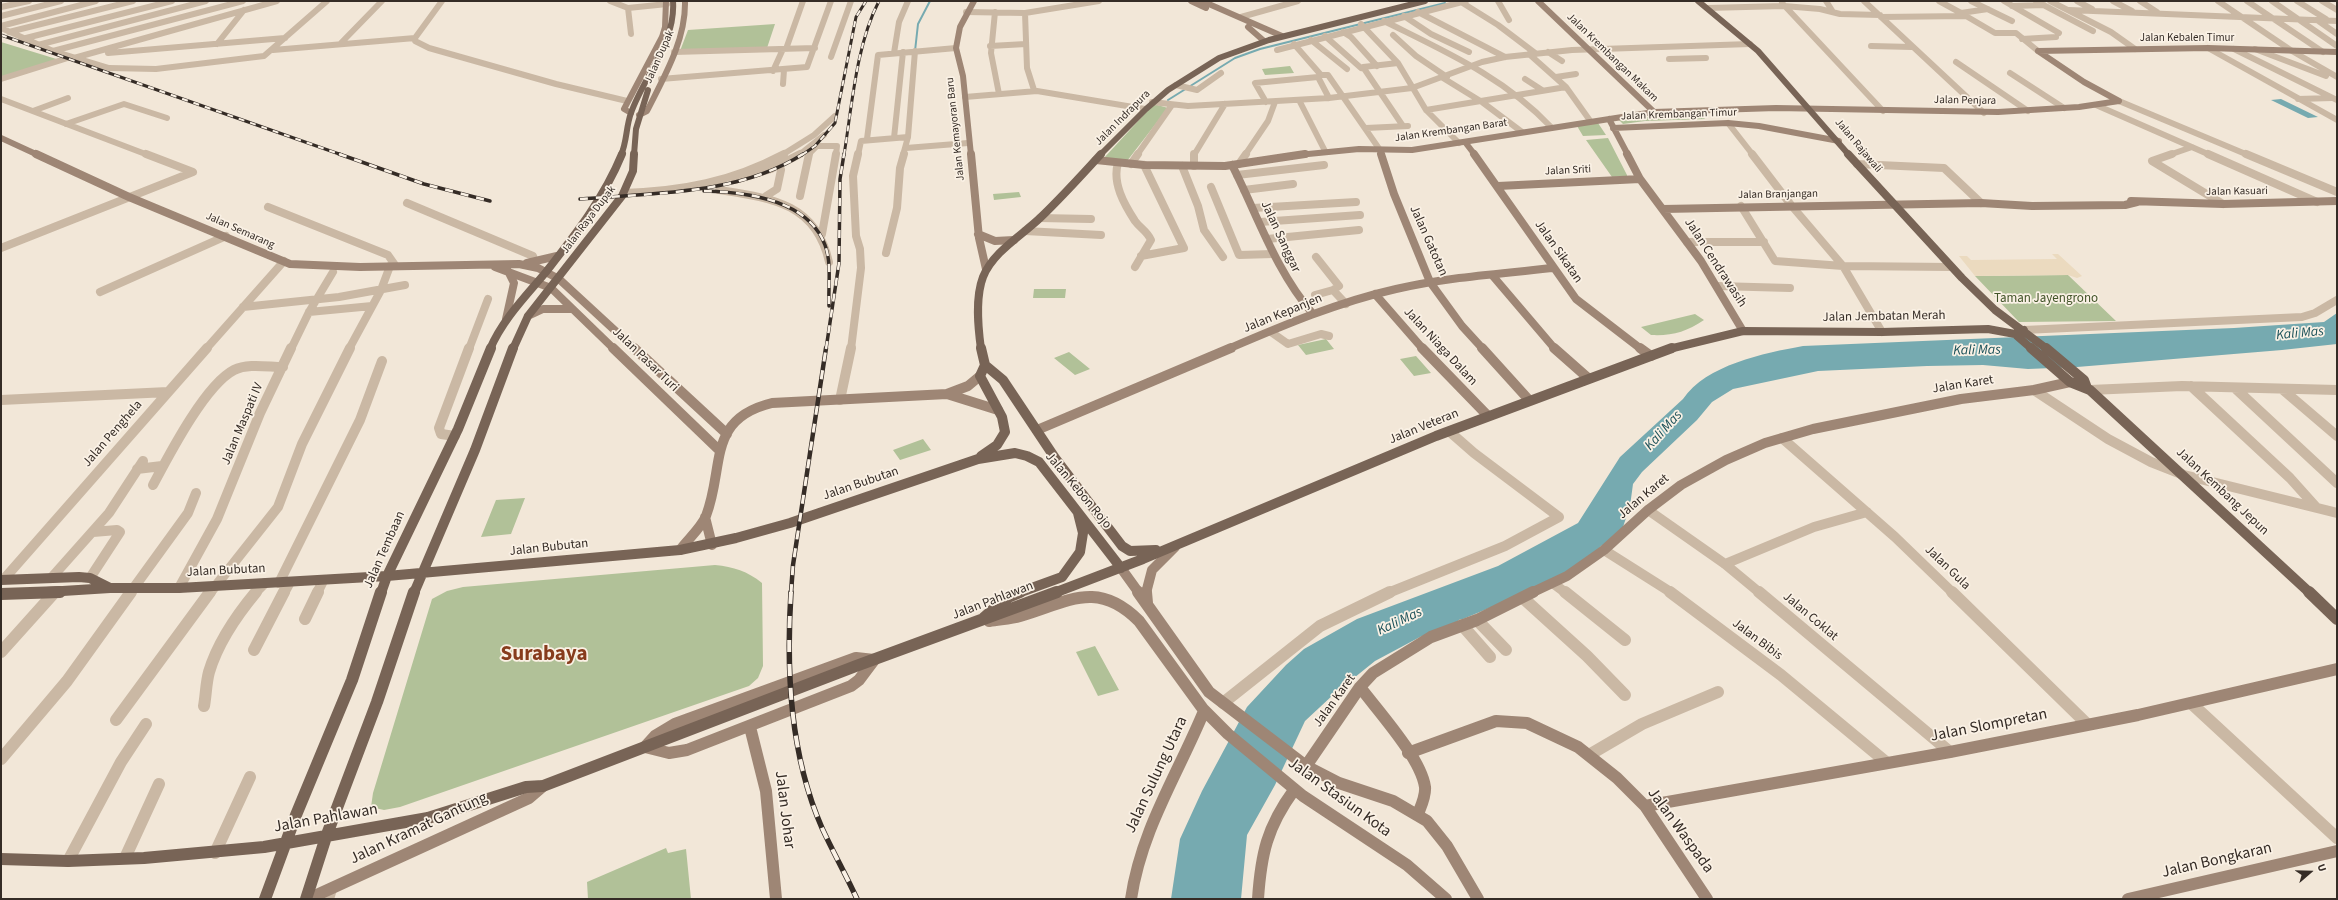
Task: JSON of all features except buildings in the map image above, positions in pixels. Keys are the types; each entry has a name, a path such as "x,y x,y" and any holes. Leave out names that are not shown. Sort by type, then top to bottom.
{"main road":[{"name":"Jalan Raya Dupak","path":"551,288 624,193 634,166 639,115 674,35 681,15 680,1"},
{"name":"Jalan Indrapura","path":"986,269 1014,240 1040,218 1152,102 1220,58 1264,41 1282,36 1359,23 1425,1"},
{"name":"Jalan Rajawali","path":"1698,1 1750,44 1839,141 1893,205 1951,267 2021,334"},
{"name":"Jalan Raya Dupak","path":"536,281 546,272 602,197 617,168 631,113 649,66 674,15 669,2"},
{"path":"617,168 634,166"},
{"path":"976,459 996,446 1003,438 1005,425 980,376 985,365 978,333 981,293 986,269"},
{"name":"Jalan Tembaan","path":"265,899 284,844 352,680 387,576 455,436 480,373 506,319 536,281"},
{"path":"307,899 326,836 377,702 421,574 475,450 508,359 528,316 551,288"},
{"path":"1988,329 1998,322 1999,318 1995,310"},
{"name":"Jalan Jembatan Merah","path":"1743,331 1882,332 1988,329 2021,334"},
{"name":"Jalan Veteran","path":"1121,568 1529,400 1678,346 1743,331"},
{"name":"Jalan Kembang Jepun","path":"2021,334 2069,367 2084,380 2088,389"},
{"name":"Jalan Kembang Jepun","path":"2021,334 2070,382 2088,389 2184,475 2337,619"},
{"name":"Jalan Kebon Rojo","path":"985,365 1003,380 1037,430 1122,546 1136,552 1173,546"},
{"name":"Jalan Kebon Rojo","path":"976,459 1014,453 1028,456 1039,462 1077,509 1121,568"},
{"name":"Jalan Bubutan","path":"4,596 110,588 179,588 323,581 421,574 680,550 712,545 779,528 976,459"},
{"path":"979,622 1008,597 1062,577 1080,552 1083,534 1077,509"},
{"name":"Jalan Pahlawan","path":"1,859 68,861 215,853 284,844 428,818 526,787 543,786 1121,568"},
{"name":"Jalan Bubutan","path":"3,580 53,576 90,578 110,588"}],"street":[{"path":"1,7 29,1"},
{"path":"1,16 61,1"},
{"path":"1,27 96,1"},
{"path":"9,32 133,1"},
{"path":"22,39 172,1"},
{"path":"38,44 206,1"},
{"path":"53,51 243,1"},
{"path":"217,44 244,11 246,1"},
{"path":"1,79 277,1"},
{"path":"1,27 22,39 74,58 111,68 144,70 255,59 273,50 327,1"},
{"path":"341,43 382,1"},
{"path":"415,38 442,1"},
{"path":"610,1 628,8 669,2"},
{"name":"Jalan Dupak","path":"639,115 647,111 674,52 685,24 687,12 685,1"},
{"path":"773,71 785,49 803,1"},
{"path":"661,79 773,71 807,67 827,16 831,1"},
{"path":"832,57 851,1"},
{"path":"894,53 899,22 908,1"},
{"name":"Jalan Kemayoran Baru","path":"974,1 966,12 960,27 956,48 965,97 968,143 978,234 986,269"},
{"path":"1047,1 1053,8"},
{"path":"966,12 1025,13 1099,1"},
{"path":"1195,1 1236,21 1258,34 1264,41"},
{"path":"1202,1 1282,36"},
{"path":"1273,1 1281,5"},
{"path":"1241,17 1298,1"},
{"path":"1277,50 1294,44 1343,32 1359,23 1384,21 1464,1 1498,25 1532,54 1566,87 1591,122"},
{"path":"1498,1 1509,20"},
{"name":"Jalan Krembangan Makam","path":"1538,1 1654,112"},
{"path":"1826,1 1832,12"},
{"path":"1864,1 1984,113"},
{"path":"1940,1 1996,33 2015,33 2038,51 2084,82 2119,101 2337,192"},
{"path":"1971,1 2012,21"},
{"path":"2004,1 2057,35 2022,39"},
{"path":"2036,1 2092,31"},
{"path":"2050,1 2111,32 2135,49"},
{"path":"2077,1 2094,10"},
{"path":"2113,1 2133,12"},
{"path":"2140,1 2159,13"},
{"path":"2218,1 2292,51 2337,78"},
{"path":"2247,1 2323,52"},
{"path":"2272,1 2337,46"},
{"path":"2297,1 2327,20"},
{"path":"2322,1 2337,10"},
{"path":"1707,8 1782,4 1832,12 1880,16 1963,14 1988,9"},
{"path":"1782,4 1882,111"},
{"path":"2012,6 2044,5"},
{"path":"628,8 631,34"},
{"path":"2068,10 2296,18 2337,21"},
{"path":"995,12 990,36 990,46 999,94"},
{"path":"1418,12 1438,25 1469,37 1504,57"},
{"path":"1025,13 1027,68 1034,90"},
{"path":"1404,16 1431,34 1469,52"},
{"path":"2316,20 2337,34"},
{"path":"1384,21 1473,65 1536,108 1551,128"},
{"path":"1359,23 1398,63 1426,110 1462,143"},
{"path":"1258,34 1268,31"},
{"path":"1343,32 1351,37 1377,66"},
{"path":"1393,35 1416,56 1522,132"},
{"path":"1325,36 1362,67 1379,93 1406,126 1366,128"},
{"path":"91,54 286,38"},
{"path":"273,50 341,43 415,38"},
{"path":"415,38 415,41 429,48 556,84 627,101 624,109 631,113"},
{"path":"1311,40 1347,69"},
{"path":"990,46 1026,44"},
{"path":"1294,44 1319,75 1329,98"},
{"path":"1152,102 1172,105 1226,104 1329,98 1412,88 1445,77 1473,65 1504,57 1548,52 1750,44"},
{"path":"1871,46 1912,47"},
{"path":"1667,47 1680,59"},
{"path":"674,52 815,48"},
{"path":"840,400 851,351 859,295 861,252 860,243 856,236 854,176 865,139 879,55 956,48"},
{"path":"2208,48 2337,120"},
{"name":"Jalan Kebalen Timur","path":"2038,51 2208,48 2337,52"},
{"path":"2234,49 2336,99"},
{"path":"2255,49 2337,78"},
{"path":"886,252 897,208 901,175 900,168 908,137 915,51"},
{"path":"894,138 904,52"},
{"path":"1548,52 1562,61"},
{"path":"1669,60 1706,58"},
{"path":"144,70 154,62"},
{"path":"1956,62 2028,111"},
{"path":"1362,67 1398,63"},
{"name":"Jalan Dupak","path":"627,101 649,66"},
{"path":"783,84 784,70"},
{"path":"2010,73 2064,108"},
{"path":"1178,86 1197,90 1221,74"},
{"path":"1556,77 1576,74"},
{"path":"1266,102 1254,85 1255,83 1319,75"},
{"name":"Jalan Gatotan","path":"1319,75 1328,75 1380,150 1394,194 1430,282 1462,326 1529,400"},
{"path":"1525,79 1542,90"},
{"path":"1426,110 1566,87"},
{"path":"965,97 1034,90 1145,109"},
{"path":"33,111 68,98"},
{"path":"1,99 193,171 190,174 1,248"},
{"path":"2298,99 2336,99"},
{"path":"1299,100 1325,151"},
{"name":"Jalan Penjara","path":"1809,109 1984,113 2064,108 2119,101"},
{"path":"1236,164 1268,121 1275,102"},
{"path":"66,124 124,104 167,118"},
{"path":"1194,166 1194,152 1226,104"},
{"path":"1131,164 1172,105"},
{"path":"2096,105 2316,202"},
{"name":"Jalan Krembangan Barat","path":"1096,160 1144,165 1194,166 1236,164 1325,151 1412,150 1654,112 1721,109 1809,109"},
{"path":"697,186 759,165 791,149 814,135 835,116"},
{"name":"Jalan Cendrawasih","path":"1609,119 1640,179 1687,242 1717,286 1743,331"},
{"path":"1728,123 1791,205 1843,266 1882,332"},
{"name":"Jalan Krembangan Timur","path":"1614,128 1728,123 1759,126 1839,141"},
{"path":"624,193 670,191 738,180 769,170 808,151 824,135"},
{"path":"865,139 908,137"},
{"name":"Jalan Semarang","path":"1,138 129,197 284,261 309,266 519,264 546,272"},
{"path":"906,148 968,143"},
{"name":"Jalan Sikatan","path":"1462,143 1498,186 1552,268 1576,299 1606,324 1651,356"},
{"path":"800,196 809,152 817,146 837,146 825,226 822,234"},
{"path":"2192,147 2152,161 2223,204"},
{"path":"1118,163 1115,173 1118,188 1136,222 1150,236 1151,240 1135,267"},
{"name":"Jalan Sanggar","path":"1236,164 1237,175 1260,222 1282,273 1299,299 1313,314"},
{"path":"1857,164 1944,168 1981,203"},
{"path":"1141,256 1184,248 1144,165"},
{"path":"1237,175 1324,165"},
{"path":"1182,166 1198,206 1198,215 1205,232 1223,257"},
{"path":"766,196 777,189 781,170"},
{"name":"Jalan Sriti","path":"1498,186 1640,179"},
{"path":"1244,190 1293,184"},
{"path":"697,186 759,197 795,210 818,227 828,248 829,262"},
{"path":"1211,187 1239,255 1273,254"},
{"path":"719,190 736,190 786,202"},
{"name":"Jalan Kasuari","path":"1893,205 2001,203 2039,206 2125,205 2136,202 2223,204 2337,201"},
{"path":"1253,208 1356,202"},
{"path":"407,203 533,256 535,262"},
{"name":"Jalan Branjangan","path":"1663,210 1741,206 1893,205"},
{"path":"1741,206 1764,242 1774,261 1843,266 1951,267"},
{"path":"116,720 216,585 278,507 302,444 332,381 381,290 392,266 393,260 388,255 268,207"},
{"path":"1260,222 1360,215"},
{"path":"1040,218 1091,219"},
{"path":"1267,240 1359,230"},
{"path":"1025,231 1101,235"},
{"path":"978,234 995,241 1014,240"},
{"path":"100,292 226,236"},
{"path":"1687,242 1764,242"},
{"path":"519,264 535,262 557,256"},
{"path":"1315,295 1334,290 1339,286 1316,257"},
{"name":"Jalan Penghela","path":"3,580 284,261"},
{"name":"Jalan Semarang","path":"487,264 536,281 551,288"},
{"name":"Jalan Kepanjen","path":"1037,430 1091,410 1313,314 1375,294 1430,282 1552,268"},
{"path":"506,319 514,283 508,271"},
{"name":"Jalan Maspati IV","path":"179,588 217,520 255,424 315,300 333,272"},
{"name":"Jalan Pasar Turi","path":"546,272 559,279 727,434"},
{"path":"1492,275 1547,342 1588,378"},
{"path":"243,308 315,300 405,286"},
{"path":"1717,286 1790,288"},
{"name":"Jalan Pasar Turi","path":"551,288 720,451"},
{"path":"1334,290 1346,304"},
{"name":"Jalan Niaga Dalam","path":"1375,294 1426,352 1488,416"},
{"path":"455,436 441,434 439,428 488,299"},
{"path":"2021,334 2302,317 2315,313 2337,300"},
{"path":"309,312 372,306"},
{"path":"528,316 548,308 572,309"},
{"path":"1271,332 1288,344 1321,334 1329,336"},
{"path":"637,372 640,369 631,358 642,355"},
{"path":"254,650 284,582 360,420 382,361"},
{"path":"153,485 162,466 206,398 227,374 240,368 283,367"},
{"path":"680,550 705,517 720,451 727,434 742,412 758,405 947,394 968,386 980,376"},
{"name":"Jalan Karet","path":"1306,766 1360,687 1373,673 1430,637 1477,620 1554,584 1604,550 1648,510 1681,485 1726,460 1782,438 1812,429 1984,395 2034,390 2070,382"},
{"path":"2191,386 2290,478 2316,507"},
{"path":"2088,389 2191,386 2236,389 2337,390"},
{"path":"2236,389 2337,483"},
{"path":"2282,389 2337,436"},
{"path":"2034,390 2132,453 2184,475 2337,513"},
{"path":"1,400 168,392"},
{"path":"947,394 984,404 998,410"},
{"path":"1226,705 1303,636 1335,617 1420,579 1509,545 1559,517 1474,453 1450,432"},
{"name":"Jalan Gula","path":"1782,438 1867,512 2087,724"},
{"path":"53,576 108,513 140,465 162,466"},
{"path":"1,759 67,681 181,523 196,493"},
{"name":"Jalan Coklat","path":"1648,510 1725,564 1950,752"},
{"path":"1725,564 1814,528 1867,512"},
{"path":"705,517 712,545"},
{"path":"90,578 118,538 120,532 117,530 93,532"},
{"path":"1147,605 1145,587 1148,575 1173,546"},
{"name":"Jalan Bibis","path":"1604,550 1682,600 1781,676 1886,762"},
{"name":"Jalan Kebon Rojo","path":"1121,568 1209,692 1226,705"},
{"path":"305,619 323,581"},
{"path":"204,706 209,673 217,651 251,597 265,584"},
{"path":"1554,584 1625,640"},
{"path":"1,652 54,593"},
{"path":"979,622 1018,617 1067,598 1095,597 1114,601 1126,609 1144,629 1204,712"},
{"path":"1523,598 1587,656 1625,695"},
{"path":"1477,620 1506,650"},
{"path":"1462,625 1490,657"},
{"path":"645,747 669,753 679,752 750,727 851,686 859,680 874,660"},
{"name":"Jalan Slompretan","path":"1645,806 1886,762 1950,752 2192,704 2337,669"},
{"path":"1360,687 1408,753 1425,784 1425,794 1418,814"},
{"path":"1588,755 1642,724 1718,692"},
{"path":"2192,704 2337,838"},
{"name":"Jalan Stasiun Kota","path":"1226,705 1306,766 1339,783 1394,801 1418,814 1435,829 1478,899"},
{"name":"Jalan Stasiun Kota","path":"1204,712 1294,790 1415,872 1446,899"},
{"name":"Jalan Sulung Utara","path":"1131,899 1132,887 1146,832 1204,712"},
{"name":"Jalan Waspada","path":"1408,753 1496,721 1527,723 1578,747 1617,778 1645,806 1707,899"},
{"path":"68,861 121,762 146,724"},
{"name":"Jalan Johar","path":"750,727 766,791 776,899"},
{"path":"215,853 250,777"},
{"path":"125,858 159,784"},
{"name":"Jalan Kramat Gantung","path":"307,899 329,894 529,798 543,786"},
{"path":"1258,899 1261,856 1268,834 1273,819 1294,790"},
{"name":"Jalan Bongkaran","path":"2128,899 2337,851"}],"green space":[{"path":"775,24 767,48 680,51 688,30"},
{"path":"1,42 63,61 1,80"},
{"path":"1290,66 1294,73 1265,75 1262,69"},
{"path":"1154,104 1168,108 1127,161 1103,159"},
{"path":"1698,112 1705,119 1645,121 1623,124 1619,120"},
{"path":"1598,123 1606,135 1583,136 1577,126"},
{"path":"1608,138 1627,176 1612,177 1586,140"},
{"path":"1019,192 1021,197 994,200 993,194"},
{"name":"Taman Jayengrono","path":"2068,275 2116,321 2019,322 1975,276"},
{"path":"1034,289 1066,289 1065,298 1033,298"},
{"path":"1695,314 1704,320 1691,328 1672,334 1651,335 1641,327"},
{"path":"1326,339 1334,349 1306,355 1298,345"},
{"path":"1069,352 1090,369 1075,375 1054,358"},
{"path":"1416,356 1431,373 1414,376 1400,359"},
{"path":"923,439 931,450 900,460 893,450"},
{"path":"525,498 511,534 481,537 496,500"},
{"path":"715,565 740,570 751,575 762,583 763,666 758,678 749,686 400,807 384,810 371,807 373,793 432,599 447,591 463,587"},
{"path":"1095,646 1119,690 1098,696 1076,652"},
{"path":"666,848 668,853 686,849 691,899 588,899 587,882"}],"shaded area":[{"path":"2052,254 2058,254 2082,276 2077,278 2068,275 1975,276 1959,256 1967,256 1971,260 2057,259"}],"water":[{"path":"2281,99 2318,117 2308,118 2271,100"},
{"name":"Kali Mas","path":"2337,313 2337,344 2077,367 2028,369 1983,365 1818,371 1733,389 1712,402 1697,420 1642,472 1633,484 1630,506 1623,527 1602,551 1564,573 1518,596 1420,637 1375,661 1334,694 1305,721 1275,785 1247,835 1241,899 1171,899 1180,839 1202,791 1247,707 1286,665 1304,649 1357,619 1498,566 1578,523 1620,457 1683,399 1693,387 1706,377 1721,369 1737,362 1771,352 1803,346 2234,328 2324,322"}],"waterway":[{"path":"915,51 918,24 930,1"},
{"path":"1168,100 1235,58 1260,49 1445,3"}],"railway":[{"path":"802,155 815,146 835,123 856,17 866,1"},
{"path":"844,155 860,56 871,18 879,1"},
{"path":"1,35 342,155"},
{"path":"339,154 424,184 490,201"},
{"path":"580,199 666,193 724,185 778,167 803,154"},
{"path":"826,349 839,263 840,179 844,154"},
{"path":"704,191 738,193 756,196 774,201 805,217 817,230 827,252 829,267 829,306"},
{"path":"791,593 793,565 826,348"},
{"path":"791,592 789,652 790,682 797,742 803,771 811,800 822,828 857,899"}],"district":[{"name":"Surabaya","path":"544,655"}]}
